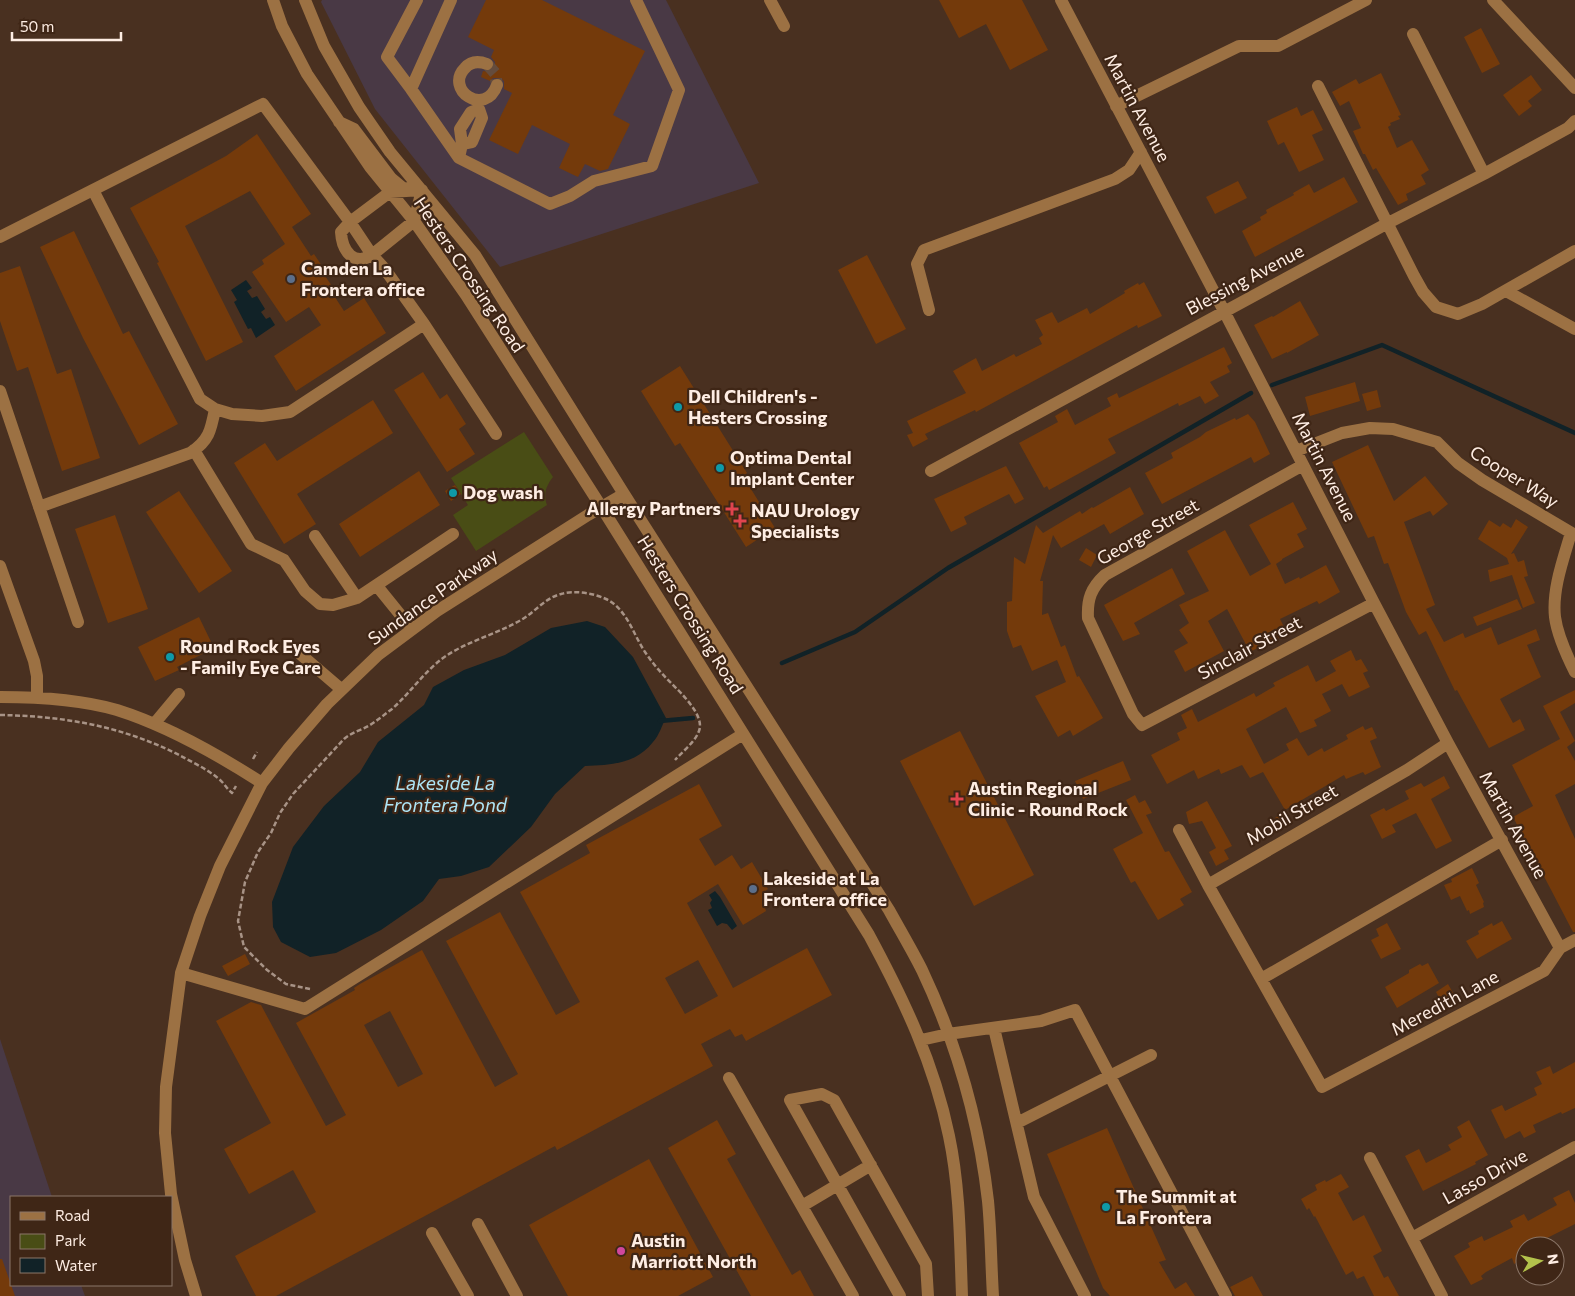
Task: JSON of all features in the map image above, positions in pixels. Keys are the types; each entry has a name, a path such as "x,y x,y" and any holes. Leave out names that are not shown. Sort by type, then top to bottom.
{"street":[{"name":"Hesters Crossing Road","path":"273,0 282,26 307,74 370,167 414,220 466,295 602,508 869,935 892,978 921,1040 940,1096 949,1138 959,1222 962,1296"},
{"name":"Hesters Crossing Road","path":"305,0 324,46 359,107 390,152 475,256 889,910 922,970 955,1050 972,1111 988,1202 993,1296"},
{"path":"417,0 387,57 459,158 550,204 570,196 594,181 652,166 679,90 636,0"},
{"path":"411,89 451,0"},
{"path":"770,0 784,26"},
{"name":"Martin Avenue","path":"1061,0 1374,603 1560,948"},
{"path":"1116,106 1239,46 1278,46 1366,0"},
{"path":"1493,0 1575,88"},
{"path":"1413,34 1484,174"},
{"path":"459,158 462,144 472,142 482,118 479,105 463,92 459,80 461,74 469,65 481,62 487,64"},
{"path":"479,105 491,95 497,85"},
{"path":"1318,86 1414,276 1423,292 1436,307 1458,314 1482,304 1575,251"},
{"path":"0,237 263,104 424,324 496,434"},
{"name":"Blessing Avenue","path":"931,471 1224,311 1484,174 1568,128 1575,120"},
{"path":"338,122 354,129 391,178 403,188 422,190"},
{"path":"929,310 917,264 924,250 1115,179 1129,170 1141,152"},
{"path":"93,190 200,399 215,409 232,414 262,416 290,412 424,324"},
{"path":"422,190 414,220 372,255 366,259 358,260 343,246 341,232 350,222 390,192 422,190"},
{"path":"1506,291 1575,329"},
{"path":"0,391 78,622"},
{"path":"39,507 194,450 202,445 211,429 215,409"},
{"name":"Cooper Way","path":"1296,451 1342,433 1370,428 1393,429 1437,442 1458,463 1482,480 1573,534"},
{"path":"194,450 250,544 284,560 305,591 320,604 333,605 357,598 453,534"},
{"name":"George Street","path":"1142,724 1133,714 1090,624 1087,606 1090,594 1096,583 1105,575 1303,466"},
{"name":"Sundance Parkway","path":"171,1196 165,1133 166,1087 180,973 220,866 262,783 289,748 341,688 378,655 412,628 624,494"},
{"path":"1573,534 1556,589 1555,618 1575,672"},
{"path":"315,536 357,598"},
{"path":"0,566 34,660 37,697"},
{"path":"377,586 412,628"},
{"name":"Sinclair Street","path":"1142,724 1374,603"},
{"path":"299,653 341,688"},
{"path":"154,724 179,694"},
{"path":"0,697 37,697 68,700 116,710 190,740 262,783"},
{"path":"180,973 305,1009 743,734"},
{"name":"Mobil Street","path":"1208,885 1407,770 1448,743"},
{"path":"1179,830 1261,979 1502,840"},
{"name":"Meredith Lane","path":"1261,979 1322,1087 1544,971 1560,948 1575,940"},
{"path":"921,1040 948,1034 1041,1021 1075,1010 1226,1296"},
{"path":"994,1028 1034,1197 1085,1296"},
{"path":"1017,1123 1152,1055"},
{"path":"730,1078 853,1296"},
{"path":"896,1295 790,1100 822,1094 834,1100 926,1264 928,1296"},
{"name":"Lasso Drive","path":"1412,1238 1575,1147"},
{"path":"1370,1158 1442,1296"},
{"path":"802,1206 871,1165"},
{"name":"Sundance Parkway","path":"172,1199 185,1260 196,1296"},
{"path":"478,1224 517,1296"},
{"path":"432,1233 468,1296"}],"path":[{"path":"331,993 286,984 267,970 244,947 238,921 245,882 258,852 272,833 280,813 310,774 352,732 370,725 392,709 442,659 465,644 518,622 533,613 544,602 562,593 583,592 606,599 622,610 644,651 658,670 695,710 699,720 700,730 691,743 670,765"},
{"path":"0,715 55,718 99,725 124,732 149,741 188,760 220,780 232,793 236,786"},
{"path":"253,758 257,752"}],"shaded area":[{"path":"322,0 666,0 759,183 500,267 375,109 321,2"},
{"path":"0,1039 52,1196 10,1196 10,1286 81,1286 85,1296 0,1296"}],"green space":[{"path":"524,432 553,477 546,490 547,505 476,551 453,515 468,505 451,478"}],"water":[{"path":"246,280 252,288 247,291 252,298 257,296 265,309 261,312 266,319 270,317 275,325 256,338 251,328 248,329 234,302 237,300 231,290"},
{"name":"Lakeside La Frontera Pond","path":"587,621 605,627 633,657 666,718 655,740 639,755 631,759 613,764 585,766 555,794 531,827 489,867 461,876 439,879 423,901 381,930 336,953 310,957 281,942 273,927 272,902 293,847 324,806 360,772 378,742 424,705 433,687 464,670 505,655 551,628"},
{"path":"715,891 737,926 732,930 727,924 722,923 717,926 708,910 712,908 710,903 712,900 709,895"}],"building":[{"path":"486,0 542,0 645,51 613,115 630,124 608,169 600,171 585,164 578,177 559,168 570,144 532,125 518,154 489,140 512,93 504,89 504,81 501,78 493,78 490,81 481,77 483,71 489,72 495,67 495,62 491,57 494,50 468,37"},
{"path":"939,0 1022,0 1048,50 1010,70 986,24 959,38"},
{"path":"1481,28 1500,64 1482,73 1464,37"},
{"path":"1381,73 1401,115 1398,116 1400,119 1390,123 1391,125 1388,127 1397,148 1412,140 1429,170 1421,175 1426,184 1406,194 1408,200 1398,205 1376,168 1373,170 1365,154 1363,154 1353,131 1361,128 1349,101 1340,106 1332,92 1356,79 1359,84"},
{"path":"1531,75 1542,90 1528,101 1532,106 1519,116 1503,95"},
{"path":"1297,107 1301,116 1313,110 1323,130 1312,135 1324,160 1299,172 1284,142 1278,145 1267,121"},
{"path":"257,134 311,214 292,227 311,256 314,254 328,275 325,276 332,286 329,288 344,311 364,298 386,333 296,391 274,356 321,325 309,307 286,322 252,272 264,264 262,260 285,244 250,191 185,226 243,342 206,361 157,263 159,262 130,208 226,156"},
{"path":"1344,177 1358,202 1255,257 1242,231 1261,220 1260,217 1267,213 1266,210 1294,195 1293,193 1309,184 1314,193"},
{"path":"1238,181 1247,198 1215,214 1206,197"},
{"path":"74,231 123,334 129,331 178,424 139,445 83,338 40,247"},
{"path":"867,255 906,329 876,344 838,270"},
{"path":"20,266 57,374 71,369 100,458 62,471 28,367 17,371 0,321 0,273"},
{"path":"1144,282 1162,316 1138,328 1137,325 976,412 975,410 925,434 928,439 913,447 907,435 913,433 907,421 966,393 953,371 976,358 982,371 1014,354 1016,357 1042,344 1039,338 1043,335 1035,320 1052,312 1058,323 1087,308 1090,314 1125,293 1124,291 1138,283 1139,285"},
{"path":"1300,301 1319,335 1272,359 1254,325 1273,317"},
{"path":"1224,347 1232,363 1227,366 1230,372 1210,382 1219,396 1205,404 1200,396 1179,406 1178,403 1108,439 1116,453 1049,490 1047,486 1044,488 1019,443 1058,422 1055,416 1067,409 1075,425 1111,406 1107,398 1117,393 1119,398"},
{"path":"680,366 747,473 743,476 775,528 746,547 680,443 675,446 641,391"},
{"path":"423,372 440,399 447,394 466,424 459,429 475,454 447,472 394,390"},
{"path":"1355,382 1360,401 1310,416 1305,397"},
{"path":"1377,390 1381,407 1367,411 1362,394"},
{"path":"373,400 393,433 297,494 316,524 284,544 234,463 265,443 277,461"},
{"path":"1248,414 1255,422 1270,454 1254,463 1251,457 1162,504 1145,473 1173,458 1171,453 1206,432"},
{"path":"1368,445 1394,501 1425,476 1448,504 1433,516 1430,511 1404,522 1435,605 1426,609 1444,642 1463,633 1465,638 1491,627 1498,645 1536,629 1540,640 1527,645 1541,677 1500,699 1513,723 1520,719 1525,730 1489,748 1457,690 1455,691 1426,631 1419,635 1406,612 1388,563 1384,564 1374,536 1368,538 1332,462"},
{"path":"1006,466 1024,499 1015,504 1009,494 964,517 967,524 951,532 934,499"},
{"path":"419,471 440,505 360,557 339,524"},
{"name":"Dog wash","path":"455,485 461,494 451,501 445,491"},
{"path":"1130,487 1144,514 1110,534 1104,524 1061,548 1053,535 1040,581 1043,581 1042,615 1048,613 1061,647 1065,645 1077,677 1079,676 1103,718 1073,736 1070,730 1058,737 1035,696 1066,682 1057,660 1032,671 1021,645 1013,648 1007,631 1007,602 1012,601 1014,557 1025,564 1036,525 1043,533 1080,511 1082,514"},
{"path":"179,491 232,571 199,593 146,512"},
{"path":"1293,502 1307,529 1297,534 1304,547 1276,564 1285,584 1299,577 1300,579 1326,565 1340,592 1319,604 1317,601 1280,619 1287,633 1266,646 1265,644 1250,652 1227,609 1208,621 1224,651 1185,672 1174,651 1188,643 1179,630 1189,623 1179,605 1209,591 1187,551 1225,530 1250,576 1271,564 1249,525"},
{"path":"115,515 148,609 108,623 75,529"},
{"path":"1516,519 1528,527 1511,554 1514,553 1518,562 1524,560 1528,576 1524,577 1535,603 1523,608 1512,575 1490,582 1488,570 1509,564 1507,558 1478,539 1489,520 1500,527 1503,523 1511,528"},
{"path":"1086,548 1097,555 1091,567 1079,560"},
{"path":"1172,568 1185,594 1134,623 1140,634 1123,641 1104,605"},
{"path":"1517,599 1522,609 1477,626 1473,617"},
{"name":"Round Rock Eyes - Family Eye Care","path":"199,617 214,648 177,667 179,670 155,681 138,647"},
{"path":"1351,650 1356,661 1361,659 1368,671 1363,673 1370,687 1349,697 1342,684 1322,694 1331,711 1314,720 1317,726 1300,733 1286,707 1246,729 1264,764 1289,750 1286,744 1297,738 1308,756 1322,748 1324,752 1348,739 1346,735 1363,726 1365,730 1372,727 1377,738 1370,741 1381,767 1365,775 1363,772 1346,779 1344,775 1285,810 1263,772 1250,778 1242,765 1221,774 1219,769 1198,779 1194,770 1167,784 1151,755 1180,740 1177,733 1187,728 1181,715 1192,709 1198,722 1254,693 1256,697 1275,686 1273,683 1308,665 1316,682 1336,671 1330,661"},
{"path":"1575,690 1575,703 1560,712 1575,741 1567,747 1575,761 1575,784 1555,795 1575,839 1575,932 1573,932 1513,817 1533,806 1512,765 1560,739 1543,706"},
{"name":"Austin Regional Clinic - Round Rock","path":"960,731 1034,875 974,906 900,761"},
{"path":"1123,761 1131,780 1083,799 1075,781"},
{"path":"1444,776 1450,788 1431,799 1452,841 1436,849 1416,813 1392,825 1396,832 1382,839 1370,815 1384,808 1386,811 1409,799 1405,791 1421,783 1424,787"},
{"path":"699,784 722,826 699,839 715,866 732,855 741,869 752,862 768,889 764,892 770,901 764,905 766,911 743,925 718,884 687,903 733,988 807,948 832,995 746,1041 742,1034 735,1037 730,1029 701,1044 713,1066 557,1150 555,1146 276,1296 256,1296 235,1256 316,1212 293,1170 249,1194 224,1149 271,1123 216,1021 251,1002 261,1005 326,1126 346,1115 296,1023 355,990 354,988 360,984 422,950 495,1087 518,1074 446,941 500,912 556,1015 580,1002 520,892 590,853 586,845","holes":["698,960 718,996 685,1014 665,978","390,1011 423,1074 398,1087 364,1025"]},
{"path":"1135,795 1139,803 1145,800 1152,813 1146,815 1165,852 1169,851 1192,892 1180,899 1184,905 1158,920 1135,881 1131,883 1113,849 1143,833 1126,800"},
{"path":"1207,801 1232,846 1224,850 1229,859 1216,866 1209,852 1216,848 1202,821 1189,824 1186,812"},
{"path":"1286,811 1293,822 1281,829 1275,818"},
{"path":"1472,868 1479,883 1476,885 1484,902 1484,907 1470,914 1460,896 1451,900 1444,885 1452,882 1451,879"},
{"path":"1502,921 1512,939 1477,959 1466,941 1479,934 1478,931 1492,923 1493,926"},
{"path":"1387,923 1401,949 1381,959 1371,940 1379,936 1376,929"},
{"path":"245,954 250,964 228,976 222,966"},
{"path":"1428,963 1439,983 1397,1008 1385,987 1409,973 1409,970 1420,964 1422,966"},
{"path":"1448,984 1456,998 1443,1005 1436,992"},
{"path":"1575,1062 1575,1108 1562,1114 1561,1112 1533,1125 1536,1132 1524,1138 1520,1131 1505,1139 1491,1110 1502,1105 1505,1111 1537,1095 1534,1088 1542,1084 1536,1072 1550,1066 1553,1074"},
{"name":"Austin Marriott North","path":"717,1120 736,1154 727,1159 792,1275 800,1270 814,1296 751,1296 668,1148"},
{"path":"1469,1120 1488,1155 1475,1162 1476,1164 1423,1191 1405,1156 1419,1149 1426,1163 1451,1150 1448,1145 1462,1137 1457,1127"},
{"name":"The Summit at La Frontera","path":"1107,1128 1166,1260 1159,1262 1175,1289 1186,1282 1195,1296 1110,1296 1103,1288 1047,1154"},
{"name":"Austin Marriott North","path":"649,1159 713,1277 678,1296 568,1296 529,1225"},
{"path":"1341,1174 1349,1187 1338,1193 1353,1221 1364,1215 1382,1251 1373,1256 1384,1278 1388,1276 1399,1296 1374,1296 1364,1276 1357,1279 1353,1271 1346,1275 1315,1216 1309,1208 1307,1210 1301,1199 1317,1190 1315,1185 1325,1180 1326,1182"},
{"path":"1569,1190 1575,1203 1575,1224 1551,1236 1515,1236 1515,1263 1512,1258 1486,1272 1481,1276 1483,1279 1471,1285 1454,1256 1470,1247 1468,1243 1482,1236 1484,1241 1513,1227 1510,1221 1524,1214 1528,1221 1557,1205 1553,1198"},
{"path":"0,1259 2,1259 15,1296 0,1296"},
{"path":"1252,1276 1263,1296 1235,1296 1230,1287"}],"waterway":[{"path":"1272,385 1382,345 1575,433"},
{"path":"782,663 855,632 948,568 1251,393"},
{"path":"660,721 693,718"}],"tunnel":[{"path":"487,64 495,73 497,85"}],"place":[{"name":"Camden La Frontera office","path":"291,279"},
{"name":"Dell Children's - Hesters Crossing","path":"678,407"},
{"name":"Optima Dental Implant Center","path":"720,468"},
{"name":"Dog wash","path":"453,493"},
{"name":"Allergy Partners","path":"732,509"},
{"name":"NAU Urology Specialists","path":"740,521"},
{"name":"Round Rock Eyes - Family Eye Care","path":"170,657"},
{"name":"Austin Regional Clinic - Round Rock","path":"957,799"},
{"name":"Lakeside at La Frontera office","path":"753,889"},
{"name":"The Summit at La Frontera","path":"1106,1207"},
{"name":"Austin Marriott North","path":"621,1251"}]}
